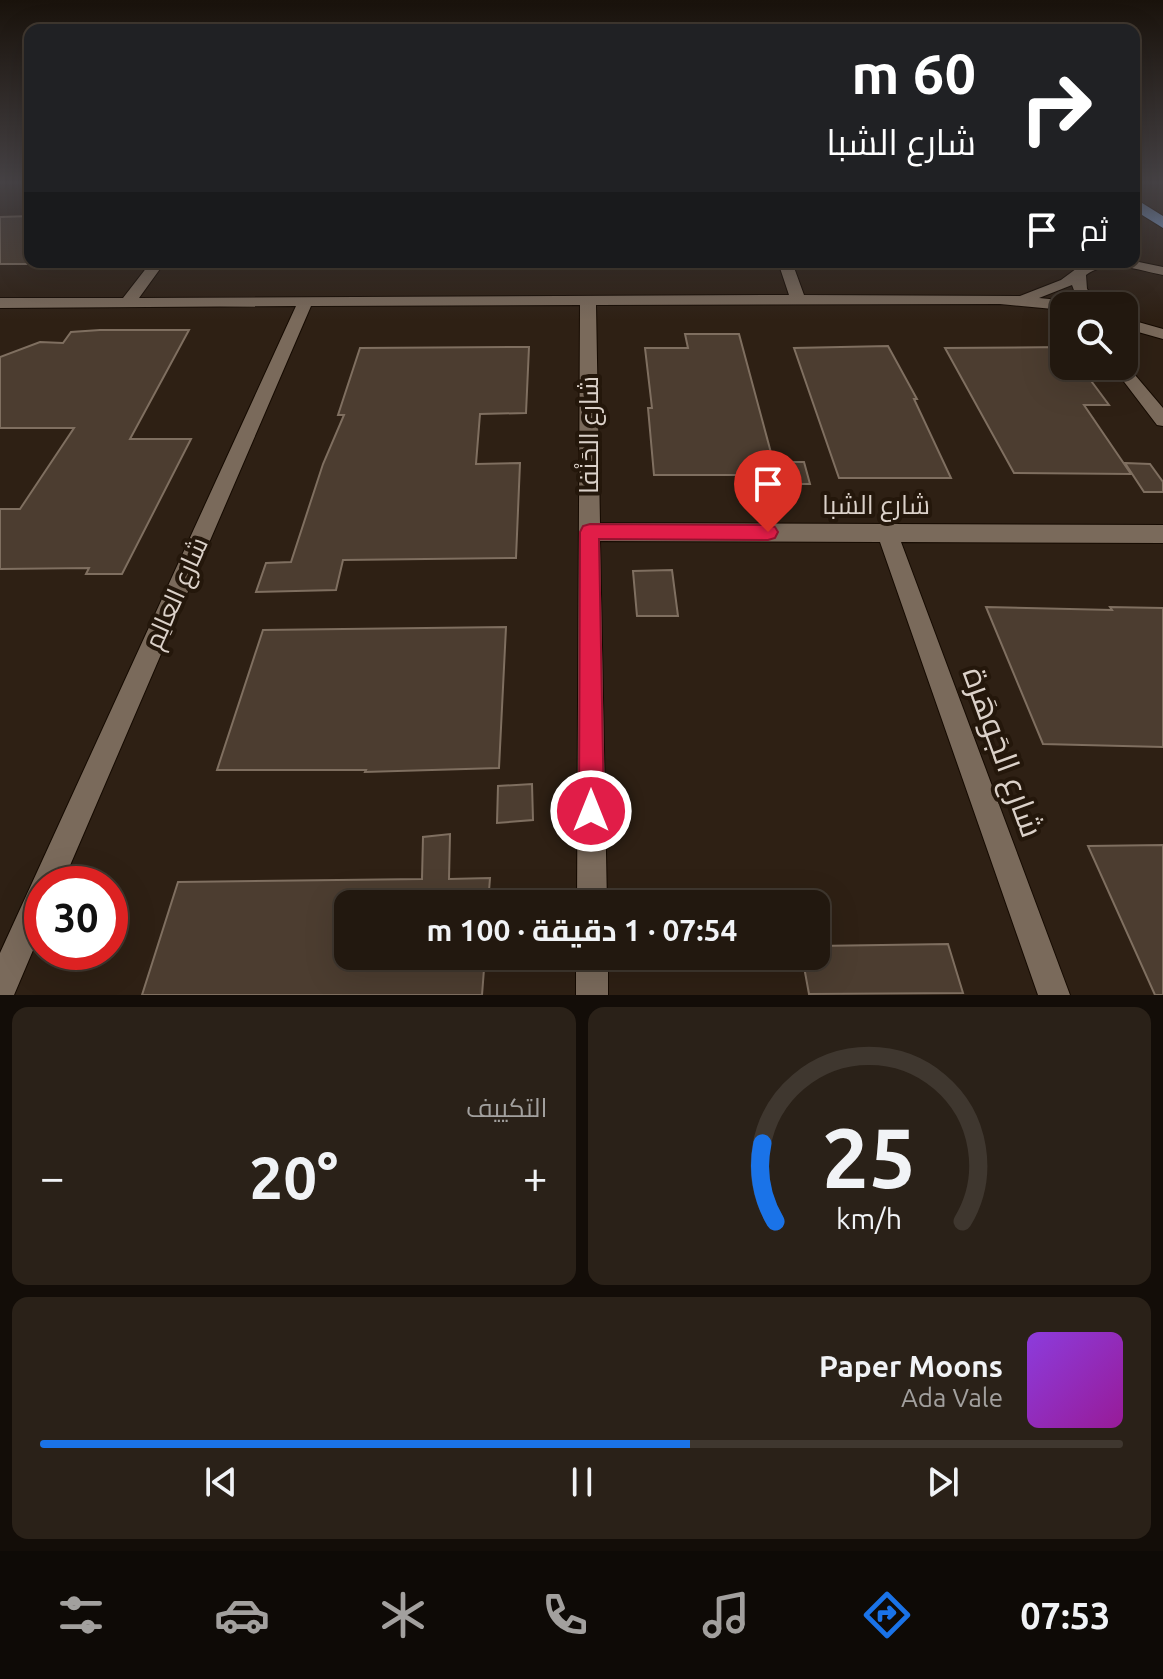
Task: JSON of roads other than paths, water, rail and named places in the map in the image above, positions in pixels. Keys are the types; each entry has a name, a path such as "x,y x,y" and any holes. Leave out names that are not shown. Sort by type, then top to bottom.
{"street":[{"path":"1140,252 1163,270"},
{"path":"1140,266 1163,270"},
{"path":"128,302 154,268"},
{"path":"787,268 799,301"},
{"path":"1019,300 1079,276 1088,268"},
{"path":"1079,276 1082,292"},
{"path":"0,317 8,303 1019,300 1050,304"},
{"name":"شارع العالِم","path":"55,866 306,301"},
{"name":"شارع الحَنْفا","path":"588,301 592,890"},
{"path":"1138,327 1160,334"},
{"path":"1131,380 1163,420"},
{"name":"شارع الشبا","path":"590,532 1163,534"},
{"name":"شارع الجَوهَرة","path":"887,533 1054,995"},
{"path":"0,989 24,935"},
{"path":"592,970 592,995"}]}
